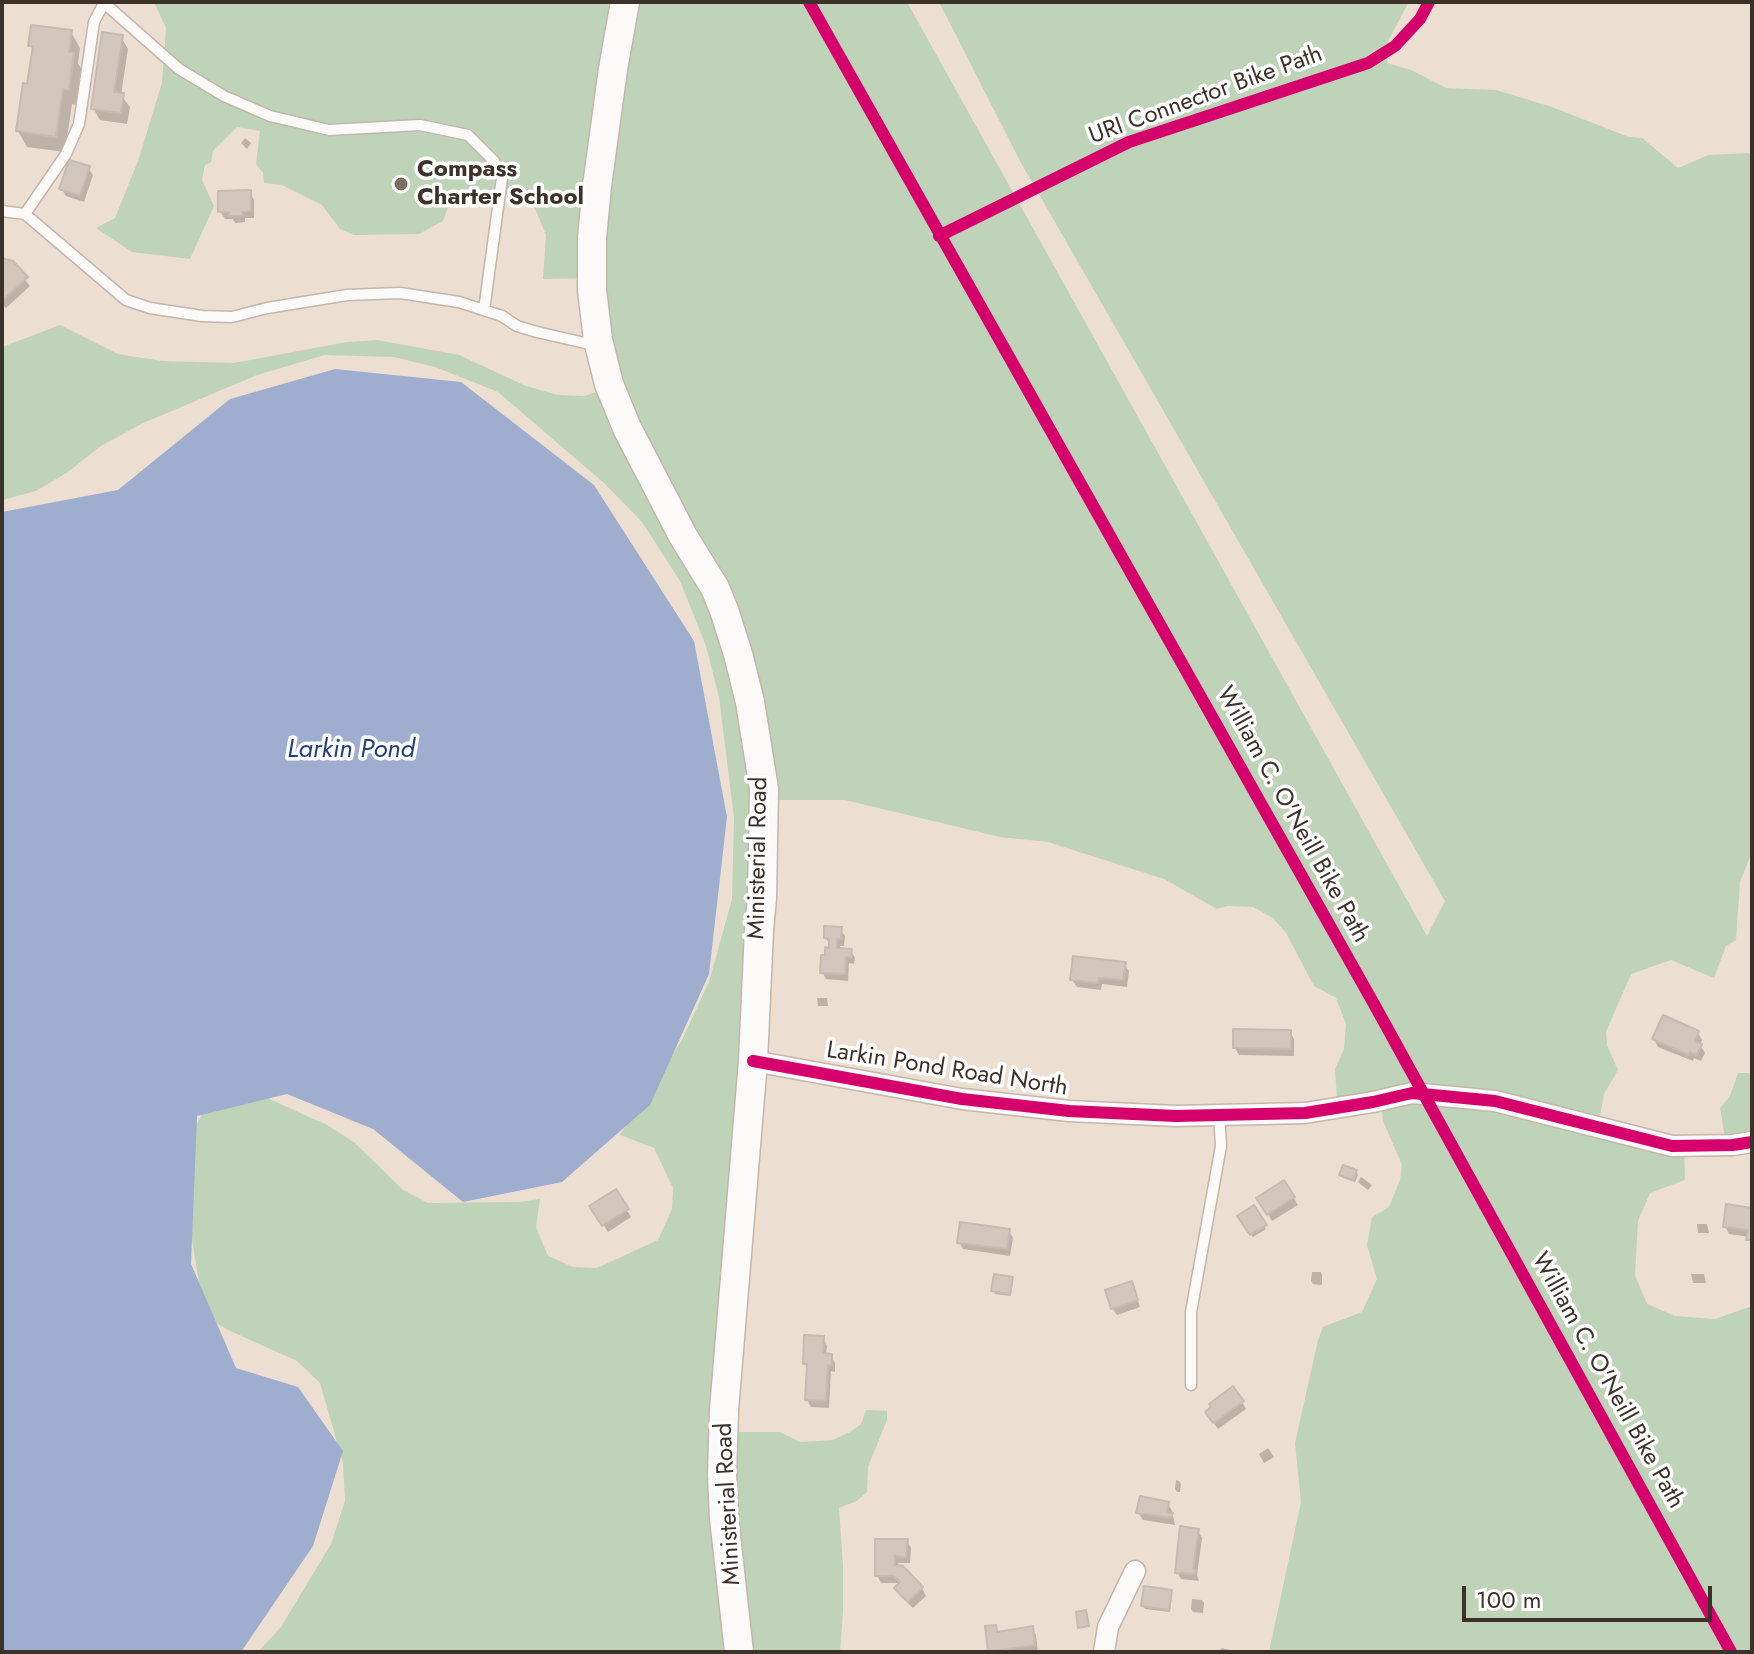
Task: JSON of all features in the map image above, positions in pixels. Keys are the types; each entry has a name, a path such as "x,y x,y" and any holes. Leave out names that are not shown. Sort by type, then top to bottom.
{"main road":[{"name":"Ministerial Road","path":"625,2 611,79 592,238 592,290 600,346 609,384 627,428 683,536 715,588 724,610 750,702 764,789 762,898 753,1061 725,1396 722,1475 739,1652"}],"street":[{"name":"Larkin Pond Road North","path":"753,1061 962,1099 1069,1111 1176,1116 1305,1113 1412,1093 1495,1101 1672,1146 1752,1142"},
{"path":"1104,1652 1108,1627 1135,1571"}],"lane":[{"path":"25,214 66,154 79,124 94,22 104,2 179,69 224,96 270,116 329,130 420,125 468,135 494,161 502,178 484,310"},
{"path":"2,211 25,214 126,300 150,308 179,314 232,317 347,295 400,293 459,302 502,316 517,326 600,346"},
{"path":"1191,1385 1191,1312 1221,1146 1219,1114"}],"green space":[{"path":"154,2 907,2 1427,936 1445,901 1021,163 939,2 1409,2 1388,41 1387,63 1411,70 1446,88 1496,90 1552,107 1629,137 1642,138 1678,168 1709,155 1752,153 1750,857 1740,882 1736,940 1726,946 1714,978 1671,960 1631,974 1606,1032 1607,1045 1618,1070 1604,1094 1598,1125 1684,1145 1685,1180 1650,1193 1638,1221 1635,1275 1647,1304 1675,1316 1715,1319 1752,1306 1752,1652 1269,1652 1301,1502 1295,1443 1318,1340 1323,1327 1362,1312 1377,1279 1367,1245 1372,1217 1389,1207 1400,1180 1402,1165 1383,1121 1381,1100 1337,1098 1335,1069 1344,1049 1346,1024 1336,998 1314,986 1286,933 1273,918 1253,907 1227,906 1217,909 1164,879 1048,842 1000,837 845,800 774,800 726,1432 780,1432 800,1442 833,1440 861,1424 866,1410 887,1411 887,1420 868,1467 867,1492 857,1501 839,1508 843,1566 840,1652 258,1652 281,1627 331,1544 345,1501 343,1463 320,1383 297,1361 210,1319 202,1301 179,1160 205,1108 263,1096 327,1125 355,1143 403,1190 428,1203 540,1199 536,1227 548,1256 573,1267 597,1268 658,1240 672,1209 673,1188 654,1148 620,1135 682,1040 709,982 732,899 734,818 719,697 706,646 680,581 642,522 604,483 498,392 435,367 394,357 325,355 257,375 141,424 101,446 68,472 36,491 2,500 2,347 60,325 118,354 162,361 234,363 347,342 377,340 459,355 526,386 558,395 584,396 606,389 590,278 543,279 546,235 534,206 494,190 479,190 450,201 443,221 419,234 354,235 340,229 322,205 282,185 264,183 263,173 256,164 260,131 237,127 213,151 211,162 205,165 202,180 214,206 190,259 132,252 96,228 115,218 138,161 162,83 166,28"},
{"path":"1738,1073 1752,1073 1752,1140 1726,1143 1720,1108 1730,1096"}],"water":[{"name":"Larkin Pond","path":"335,369 461,382 594,485 694,641 727,817 709,974 650,1105 562,1182 463,1202 373,1129 287,1094 197,1116 191,1264 236,1368 298,1387 343,1451 313,1546 241,1652 2,1652 2,512 118,490 230,399"}],"building":[{"path":"31,25 72,30 69,52 74,53 69,90 63,89 56,137 16,131 23,83 27,84 33,46 28,46"},
{"path":"102,32 123,35 114,92 124,93 121,113 91,109"},
{"path":"69,160 90,166 80,196 59,189"},
{"path":"251,190 251,211 242,212 242,216 218,212 218,191"},
{"path":"2,258 13,261 28,277 2,301"},
{"path":"824,926 842,927 837,948 852,949 851,957 846,957 845,974 820,973 821,955 825,955 825,947 829,948 829,939 824,938"},
{"path":"1073,956 1126,962 1123,980 1099,978 1098,983 1070,980"},
{"path":"1663,1015 1699,1031 1695,1041 1702,1044 1697,1055 1690,1052 1689,1055 1652,1039"},
{"path":"1233,1029 1291,1030 1291,1049 1233,1048"},
{"path":"1343,1165 1357,1170 1353,1180 1339,1175"},
{"path":"1284,1180 1295,1197 1267,1215 1256,1198"},
{"path":"616,1189 629,1209 602,1226 589,1206"},
{"path":"1726,1204 1752,1208 1752,1240 1746,1240 1748,1230 1723,1227"},
{"path":"1254,1205 1267,1225 1250,1235 1237,1216"},
{"path":"960,1222 1010,1229 1007,1249 957,1243"},
{"path":"994,1274 1013,1277 1010,1294 991,1291"},
{"path":"1132,1281 1138,1300 1111,1309 1105,1290"},
{"path":"804,1335 824,1336 823,1353 832,1354 832,1365 828,1365 826,1401 805,1400 807,1364 803,1364"},
{"path":"1233,1386 1244,1401 1213,1423 1205,1412 1211,1407 1209,1404"},
{"path":"1140,1496 1169,1502 1167,1512 1173,1513 1171,1518 1136,1513"},
{"path":"1180,1526 1199,1529 1193,1569 1196,1570 1195,1574 1175,1573"},
{"path":"875,1539 908,1539 906,1557 895,1556 895,1565 903,1566 923,1587 908,1602 894,1588 900,1582 894,1576 875,1576"},
{"path":"1144,1586 1172,1590 1169,1610 1141,1606"},
{"path":"1086,1610 1089,1626 1078,1628 1076,1612"},
{"path":"996,1625 997,1632 1033,1626 1035,1645 988,1652 985,1626"}],"cycle path":[{"name":"William C. O'Neill Bike Path","path":"809,2 1374,1004 1731,1652"},
{"name":"URI Connector Bike Path","path":"939,236 1129,142 1368,63 1395,46 1420,19 1429,2"},
{"path":"753,1061 962,1099 1069,1111 1176,1116 1305,1113 1412,1093 1495,1101 1672,1146 1752,1142"}],"place":[{"name":"Compass Charter School","path":"401,184"}]}
